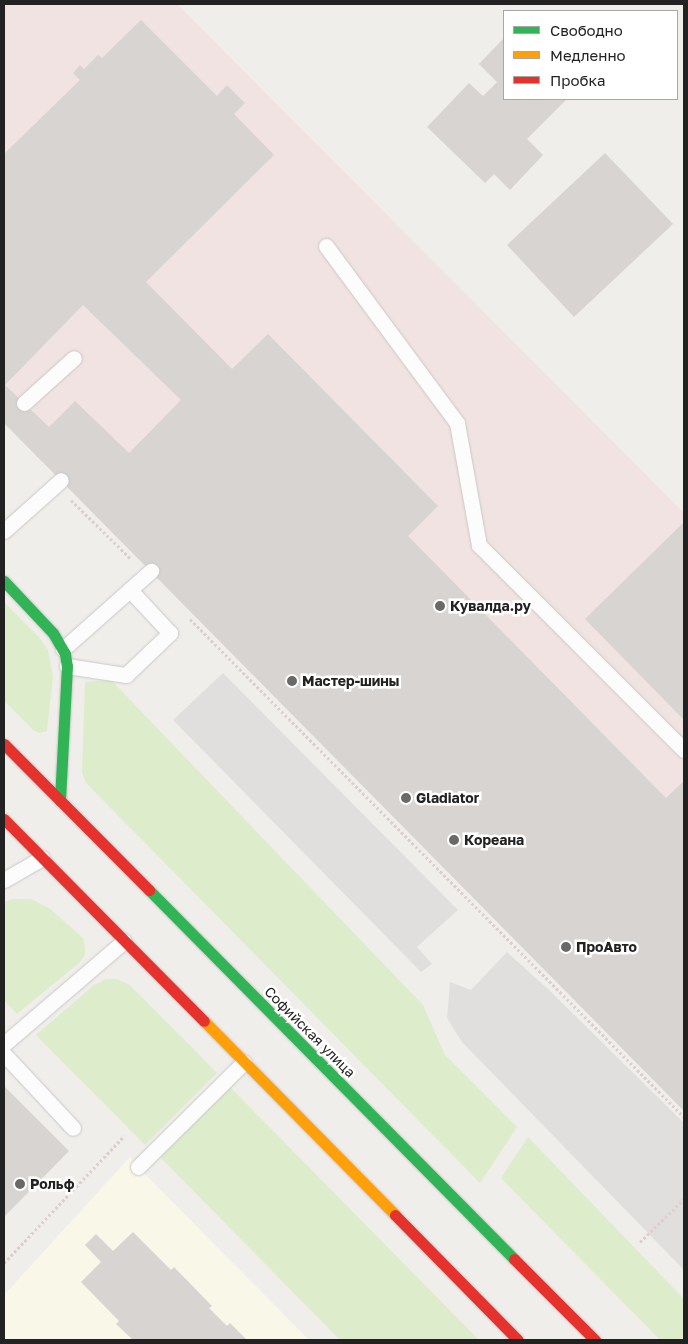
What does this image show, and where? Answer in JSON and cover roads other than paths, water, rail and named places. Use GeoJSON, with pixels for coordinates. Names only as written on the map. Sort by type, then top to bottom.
{"type":"FeatureCollection","features":[{"type":"Feature","properties":{"kind":"main road"},"geometry":{"type":"LineString","coordinates":[[4,581],[37,614],[63,649],[67,666],[60,801]]}},
{"type":"Feature","properties":{"kind":"main road","name":"Софийская улица"},"geometry":{"type":"LineString","coordinates":[[4,744],[595,1340]]}},
{"type":"Feature","properties":{"kind":"main road"},"geometry":{"type":"LineString","coordinates":[[4,819],[518,1340]]}},
{"type":"Feature","properties":{"kind":"lane"},"geometry":{"type":"LineString","coordinates":[[326,246],[457,423],[479,545],[684,750]]}},
{"type":"Feature","properties":{"kind":"lane"},"geometry":{"type":"LineString","coordinates":[[24,403],[74,358]]}},
{"type":"Feature","properties":{"kind":"lane"},"geometry":{"type":"LineString","coordinates":[[4,531],[58,482]]}},
{"type":"Feature","properties":{"kind":"lane"},"geometry":{"type":"LineString","coordinates":[[63,649],[148,573]]}},
{"type":"Feature","properties":{"kind":"lane"},"geometry":{"type":"LineString","coordinates":[[67,666],[126,675],[170,633],[130,590]]}},
{"type":"Feature","properties":{"kind":"lane"},"geometry":{"type":"LineString","coordinates":[[4,880],[42,858]]}},
{"type":"Feature","properties":{"kind":"lane"},"geometry":{"type":"LineString","coordinates":[[4,1044],[124,941]]}},
{"type":"Feature","properties":{"kind":"lane"},"geometry":{"type":"LineString","coordinates":[[4,1054],[74,1128]]}},
{"type":"Feature","properties":{"kind":"lane"},"geometry":{"type":"LineString","coordinates":[[138,1167],[244,1062]]}},
{"type":"Feature","properties":{"kind":"place","name":"Кувалда.ру"},"geometry":{"type":"Point","coordinates":[440,606]}},
{"type":"Feature","properties":{"kind":"place","name":"Мастер-шины"},"geometry":{"type":"Point","coordinates":[292,681]}},
{"type":"Feature","properties":{"kind":"place","name":"Gladiator"},"geometry":{"type":"Point","coordinates":[406,798]}},
{"type":"Feature","properties":{"kind":"place","name":"Кореана"},"geometry":{"type":"Point","coordinates":[454,840]}},
{"type":"Feature","properties":{"kind":"place","name":"ПроАвто"},"geometry":{"type":"Point","coordinates":[566,947]}},
{"type":"Feature","properties":{"kind":"place","name":"Рольф"},"geometry":{"type":"Point","coordinates":[20,1184]}}]}
